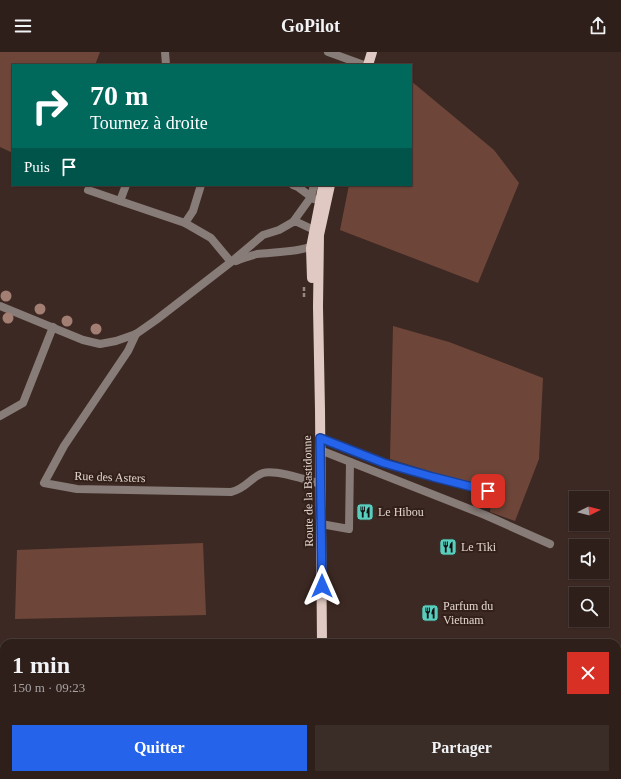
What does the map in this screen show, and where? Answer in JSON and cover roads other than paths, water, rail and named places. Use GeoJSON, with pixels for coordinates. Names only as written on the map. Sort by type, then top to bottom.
{"type":"FeatureCollection","features":[{"type":"Feature","properties":{"kind":"main road"},"geometry":{"type":"LineString","coordinates":[[368,64],[372,52]]}},
{"type":"Feature","properties":{"kind":"main road","name":"Route de la Bastidonne"},"geometry":{"type":"LineString","coordinates":[[320,410],[314,351],[315,199],[322,186]]}},
{"type":"Feature","properties":{"kind":"main road","name":"Route de la Bastidonne"},"geometry":{"type":"LineString","coordinates":[[322,639],[320,410],[315,239],[330,186]]}},
{"type":"Feature","properties":{"kind":"street"},"geometry":{"type":"LineString","coordinates":[[165,52],[166,64]]}},
{"type":"Feature","properties":{"kind":"street"},"geometry":{"type":"LineString","coordinates":[[328,52],[361,64]]}},
{"type":"Feature","properties":{"kind":"street"},"geometry":{"type":"LineString","coordinates":[[120,201],[126,186]]}},
{"type":"Feature","properties":{"kind":"street"},"geometry":{"type":"LineString","coordinates":[[185,223],[193,210],[201,186]]}},
{"type":"Feature","properties":{"kind":"street"},"geometry":{"type":"LineString","coordinates":[[296,186],[315,199]]}},
{"type":"Feature","properties":{"kind":"street"},"geometry":{"type":"LineString","coordinates":[[0,306],[83,340],[100,344],[116,341],[136,334],[231,262],[263,235],[279,230],[293,222],[315,199],[314,186]]}},
{"type":"Feature","properties":{"kind":"street"},"geometry":{"type":"LineString","coordinates":[[88,190],[185,223],[211,238],[231,262]]}},
{"type":"Feature","properties":{"kind":"street"},"geometry":{"type":"LineString","coordinates":[[231,262],[254,255],[301,250],[315,239],[297,222],[293,222]]}},
{"type":"Feature","properties":{"kind":"street"},"geometry":{"type":"LineString","coordinates":[[0,416],[23,403],[53,327]]}},
{"type":"Feature","properties":{"kind":"street","name":"Rue des Asters"},"geometry":{"type":"LineString","coordinates":[[136,334],[128,351],[64,446],[44,482],[77,489],[231,492],[239,490],[262,473],[272,471],[321,484]]}},
{"type":"Feature","properties":{"kind":"street"},"geometry":{"type":"LineString","coordinates":[[320,438],[384,463],[501,494]]}},
{"type":"Feature","properties":{"kind":"street"},"geometry":{"type":"LineString","coordinates":[[320,450],[485,515],[550,544]]}},
{"type":"Feature","properties":{"kind":"street"},"geometry":{"type":"LineString","coordinates":[[321,524],[349,529],[350,462]]}},
{"type":"Feature","properties":{"kind":"place","name":"Le Hibou"},"geometry":{"type":"Point","coordinates":[365,512]}},
{"type":"Feature","properties":{"kind":"place","name":"Le Tiki"},"geometry":{"type":"Point","coordinates":[448,547]}},
{"type":"Feature","properties":{"kind":"place","name":"Parfum du Vietnam"},"geometry":{"type":"Point","coordinates":[430,613]}}]}
